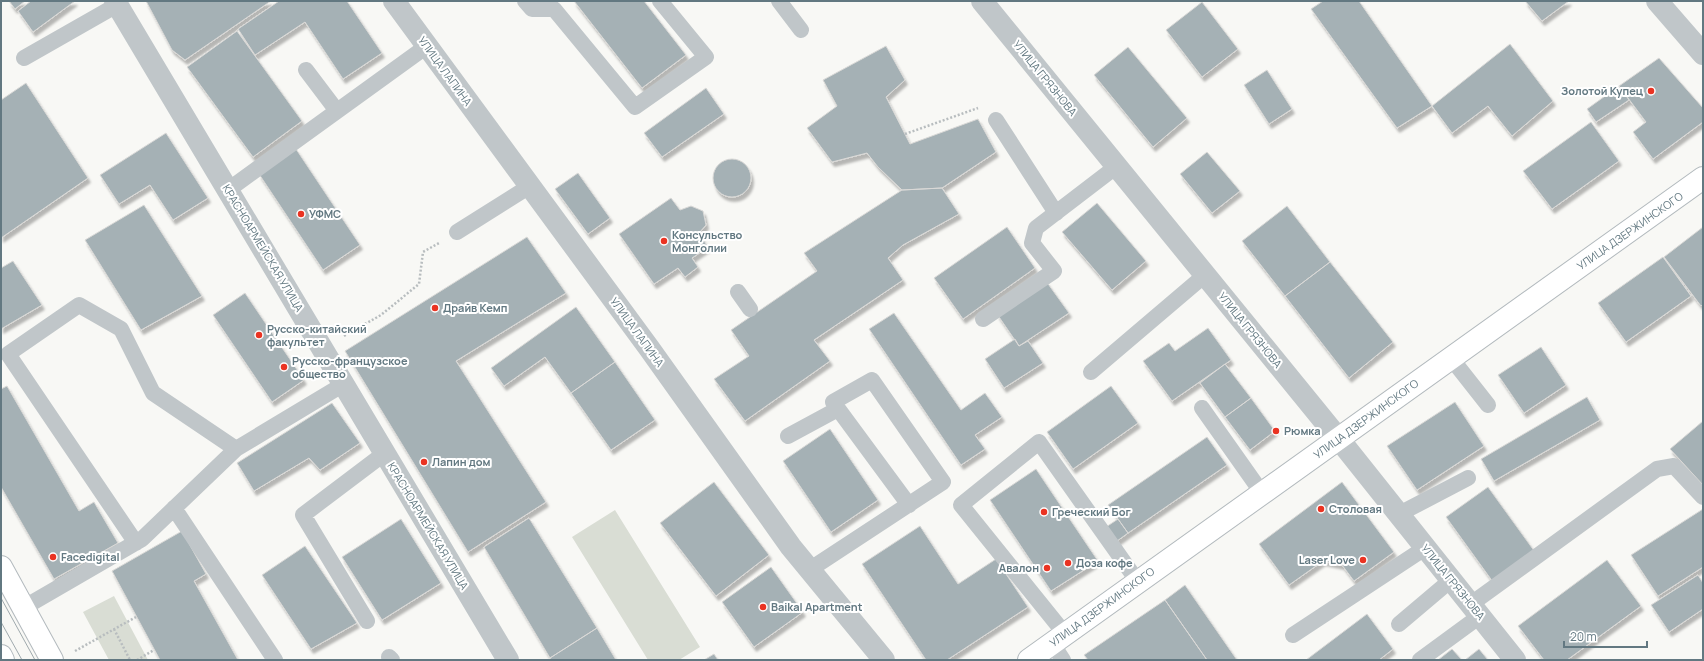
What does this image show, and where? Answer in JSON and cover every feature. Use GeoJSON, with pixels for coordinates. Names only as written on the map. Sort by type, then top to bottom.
{"type":"FeatureCollection","features":[{"type":"Feature","properties":{"kind":"main road","name":"УЛИЦА ДЗЕРЖИНСКОГО"},"geometry":{"type":"LineString","coordinates":[[1029,660],[1060,646],[1138,582],[1703,178]]}},
{"type":"Feature","properties":{"kind":"main road"},"geometry":{"type":"LineString","coordinates":[[1,567],[23,608],[60,657]]}},
{"type":"Feature","properties":{"kind":"main road"},"geometry":{"type":"LineString","coordinates":[[1,656],[3,660]]}},
{"type":"Feature","properties":{"kind":"street","name":"УЛИЦА ЛАПИНА"},"geometry":{"type":"LineString","coordinates":[[394,1],[649,348],[791,547],[884,660]]}},
{"type":"Feature","properties":{"kind":"street","name":"УЛИЦА ГРЯЗНОВА"},"geometry":{"type":"LineString","coordinates":[[982,1],[1338,438],[1515,660]]}},
{"type":"Feature","properties":{"kind":"street"},"geometry":{"type":"LineString","coordinates":[[1657,1],[1703,54]]}},
{"type":"Feature","properties":{"kind":"street","name":"КРАСНОАРМЕЙСКАЯ УЛИЦА"},"geometry":{"type":"LineString","coordinates":[[116,3],[508,660]]}},
{"type":"Feature","properties":{"kind":"lane"},"geometry":{"type":"LineString","coordinates":[[526,1],[532,9],[554,9],[635,107],[706,57],[660,1]]}},
{"type":"Feature","properties":{"kind":"lane"},"geometry":{"type":"LineString","coordinates":[[779,1],[800,30]]}},
{"type":"Feature","properties":{"kind":"lane"},"geometry":{"type":"LineString","coordinates":[[24,58],[116,3]]}},
{"type":"Feature","properties":{"kind":"lane"},"geometry":{"type":"LineString","coordinates":[[228,190],[427,46]]}},
{"type":"Feature","properties":{"kind":"lane"},"geometry":{"type":"LineString","coordinates":[[306,70],[337,111]]}},
{"type":"Feature","properties":{"kind":"lane"},"geometry":{"type":"LineString","coordinates":[[996,120],[1056,213]]}},
{"type":"Feature","properties":{"kind":"lane"},"geometry":{"type":"LineString","coordinates":[[983,319],[1054,271],[1032,243],[1036,228],[1117,166]]}},
{"type":"Feature","properties":{"kind":"lane"},"geometry":{"type":"LineString","coordinates":[[457,232],[530,186]]}},
{"type":"Feature","properties":{"kind":"lane"},"geometry":{"type":"LineString","coordinates":[[1092,372],[1205,275]]}},
{"type":"Feature","properties":{"kind":"lane"},"geometry":{"type":"LineString","coordinates":[[738,292],[750,309]]}},
{"type":"Feature","properties":{"kind":"lane"},"geometry":{"type":"LineString","coordinates":[[136,542],[8,354],[79,305],[121,329],[153,393],[236,449]]}},
{"type":"Feature","properties":{"kind":"lane"},"geometry":{"type":"LineString","coordinates":[[1451,358],[1488,405]]}},
{"type":"Feature","properties":{"kind":"lane"},"geometry":{"type":"LineString","coordinates":[[809,570],[908,505],[943,482],[872,380],[833,402],[908,505]]}},
{"type":"Feature","properties":{"kind":"lane"},"geometry":{"type":"LineString","coordinates":[[23,608],[142,539],[236,449],[344,384]]}},
{"type":"Feature","properties":{"kind":"lane"},"geometry":{"type":"LineString","coordinates":[[1202,408],[1262,493]]}},
{"type":"Feature","properties":{"kind":"lane"},"geometry":{"type":"LineString","coordinates":[[788,436],[838,409]]}},
{"type":"Feature","properties":{"kind":"lane"},"geometry":{"type":"LineString","coordinates":[[1060,646],[961,505],[1039,442],[1138,582]]}},
{"type":"Feature","properties":{"kind":"lane"},"geometry":{"type":"LineString","coordinates":[[367,621],[303,515],[385,453]]}},
{"type":"Feature","properties":{"kind":"lane"},"geometry":{"type":"LineString","coordinates":[[1420,660],[1475,610],[1657,469],[1674,466],[1703,497]]}},
{"type":"Feature","properties":{"kind":"lane"},"geometry":{"type":"LineString","coordinates":[[1399,514],[1468,478]]}},
{"type":"Feature","properties":{"kind":"lane"},"geometry":{"type":"LineString","coordinates":[[174,508],[275,660]]}},
{"type":"Feature","properties":{"kind":"lane"},"geometry":{"type":"LineString","coordinates":[[1293,635],[1425,548]]}},
{"type":"Feature","properties":{"kind":"lane"},"geometry":{"type":"LineString","coordinates":[[1399,624],[1451,580]]}},
{"type":"Feature","properties":{"kind":"path"},"geometry":{"type":"LineString","coordinates":[[905,134],[977,108],[996,120]]}},
{"type":"Feature","properties":{"kind":"path"},"geometry":{"type":"LineString","coordinates":[[322,348],[381,315],[419,284],[423,252],[457,232]]}},
{"type":"Feature","properties":{"kind":"path"},"geometry":{"type":"LineString","coordinates":[[60,657],[136,617]]}},
{"type":"Feature","properties":{"kind":"path"},"geometry":{"type":"LineString","coordinates":[[114,629],[130,660]]}},
{"type":"Feature","properties":{"kind":"path"},"geometry":{"type":"LineString","coordinates":[[137,660],[154,650]]}},
{"type":"Feature","properties":{"kind":"shaded area"},"geometry":{"type":"Polygon","coordinates":[[[615,510],[700,647],[679,660],[648,660],[572,537],[615,510]]]}},
{"type":"Feature","properties":{"kind":"shaded area"},"geometry":{"type":"Polygon","coordinates":[[[114,596],[148,660],[109,660],[83,612],[114,596]]]}},
{"type":"Feature","properties":{"kind":"building"},"geometry":{"type":"Polygon","coordinates":[[[9,1],[25,1],[15,9],[9,1]]]}},
{"type":"Feature","properties":{"kind":"building"},"geometry":{"type":"Polygon","coordinates":[[[31,1],[75,1],[33,32],[18,11],[31,1]]]}},
{"type":"Feature","properties":{"kind":"building"},"geometry":{"type":"Polygon","coordinates":[[[146,1],[271,1],[185,60],[172,50],[146,1]]]}},
{"type":"Feature","properties":{"kind":"building"},"geometry":{"type":"Polygon","coordinates":[[[279,1],[347,1],[382,53],[343,79],[305,22],[255,55],[238,29],[279,1]]]}},
{"type":"Feature","properties":{"kind":"building"},"geometry":{"type":"Polygon","coordinates":[[[574,1],[644,1],[686,55],[642,88],[574,1]]]}},
{"type":"Feature","properties":{"kind":"building"},"geometry":{"type":"Polygon","coordinates":[[[1323,1],[1359,1],[1432,106],[1397,128],[1311,9],[1323,1]]]}},
{"type":"Feature","properties":{"kind":"building"},"geometry":{"type":"Polygon","coordinates":[[[1525,1],[1569,1],[1542,21],[1525,1]]]}},
{"type":"Feature","properties":{"kind":"building"},"geometry":{"type":"Polygon","coordinates":[[[1202,2],[1238,49],[1202,77],[1166,30],[1202,2]]]}},
{"type":"Feature","properties":{"kind":"building"},"geometry":{"type":"Polygon","coordinates":[[[237,31],[302,121],[253,157],[187,67],[237,31]]]}},
{"type":"Feature","properties":{"kind":"building"},"geometry":{"type":"Polygon","coordinates":[[[1510,44],[1553,101],[1512,136],[1488,106],[1452,133],[1432,106],[1510,44]]]}},
{"type":"Feature","properties":{"kind":"building"},"geometry":{"type":"Polygon","coordinates":[[[886,46],[905,80],[886,97],[910,144],[978,119],[996,152],[942,188],[902,190],[878,167],[867,153],[832,162],[807,128],[837,106],[823,80],[886,46]]]}},
{"type":"Feature","properties":{"kind":"building"},"geometry":{"type":"Polygon","coordinates":[[[1128,47],[1187,118],[1153,147],[1094,75],[1128,47]]]}},
{"type":"Feature","properties":{"kind":"building"},"geometry":{"type":"Polygon","coordinates":[[[1659,58],[1703,108],[1703,122],[1653,159],[1633,132],[1646,122],[1619,86],[1659,58]]]}},
{"type":"Feature","properties":{"kind":"building"},"geometry":{"type":"Polygon","coordinates":[[[1267,70],[1292,109],[1269,124],[1244,85],[1267,70]]]}},
{"type":"Feature","properties":{"kind":"building"},"geometry":{"type":"Polygon","coordinates":[[[26,83],[88,178],[1,238],[1,100],[26,83]]]}},
{"type":"Feature","properties":{"kind":"building"},"geometry":{"type":"Polygon","coordinates":[[[1619,86],[1629,100],[1596,122],[1587,109],[1619,86]]]}},
{"type":"Feature","properties":{"kind":"building"},"geometry":{"type":"Polygon","coordinates":[[[706,88],[724,114],[662,157],[644,133],[706,88]]]}},
{"type":"Feature","properties":{"kind":"building"},"geometry":{"type":"Polygon","coordinates":[[[1591,122],[1619,161],[1552,209],[1523,171],[1591,122]]]}},
{"type":"Feature","properties":{"kind":"building"},"geometry":{"type":"Polygon","coordinates":[[[166,133],[208,198],[173,220],[150,185],[119,204],[100,175],[166,133]]]}},
{"type":"Feature","properties":{"kind":"building"},"geometry":{"type":"Polygon","coordinates":[[[296,149],[360,245],[323,270],[259,174],[296,149]]]}},
{"type":"Feature","properties":{"kind":"building"},"geometry":{"type":"Polygon","coordinates":[[[1207,152],[1240,191],[1212,213],[1180,174],[1207,152]]]}},
{"type":"Feature","properties":{"kind":"building"},"geometry":{"type":"Polygon","coordinates":[[[728,159],[736,159],[743,162],[748,167],[751,178],[748,189],[743,194],[736,197],[728,197],[721,194],[716,189],[713,182],[713,174],[716,167],[721,162],[728,159]]]}},
{"type":"Feature","properties":{"kind":"building"},"geometry":{"type":"Polygon","coordinates":[[[578,173],[610,218],[588,234],[555,189],[578,173]]]}},
{"type":"Feature","properties":{"kind":"building"},"geometry":{"type":"Polygon","coordinates":[[[942,188],[959,214],[903,245],[888,258],[903,280],[814,340],[830,361],[745,421],[714,379],[749,356],[731,330],[817,271],[804,253],[902,190],[942,188]]]}},
{"type":"Feature","properties":{"kind":"building","name":"Консульство Монголии"},"geometry":{"type":"Polygon","coordinates":[[[671,198],[680,210],[691,206],[703,211],[706,225],[699,233],[708,247],[692,258],[698,267],[685,277],[678,268],[654,284],[619,234],[671,198]]]}},
{"type":"Feature","properties":{"kind":"building"},"geometry":{"type":"Polygon","coordinates":[[[1097,203],[1146,261],[1112,290],[1062,232],[1097,203]]]}},
{"type":"Feature","properties":{"kind":"building"},"geometry":{"type":"Polygon","coordinates":[[[144,205],[202,296],[141,330],[85,240],[144,205]]]}},
{"type":"Feature","properties":{"kind":"building"},"geometry":{"type":"Polygon","coordinates":[[[1287,206],[1330,262],[1285,296],[1242,241],[1287,206]]]}},
{"type":"Feature","properties":{"kind":"building"},"geometry":{"type":"Polygon","coordinates":[[[1007,227],[1035,268],[963,319],[934,278],[1007,227]]]}},
{"type":"Feature","properties":{"kind":"building"},"geometry":{"type":"Polygon","coordinates":[[[1703,227],[1703,304],[1701,306],[1664,257],[1703,227]]]}},
{"type":"Feature","properties":{"kind":"building"},"geometry":{"type":"Polygon","coordinates":[[[527,237],[566,293],[456,361],[546,502],[468,552],[345,351],[527,237]]]}},
{"type":"Feature","properties":{"kind":"building"},"geometry":{"type":"Polygon","coordinates":[[[1663,257],[1691,296],[1626,342],[1598,303],[1663,257]]]}},
{"type":"Feature","properties":{"kind":"building"},"geometry":{"type":"Polygon","coordinates":[[[13,261],[42,305],[1,329],[1,268],[13,261]]]}},
{"type":"Feature","properties":{"kind":"building"},"geometry":{"type":"Polygon","coordinates":[[[1330,262],[1393,342],[1349,378],[1285,296],[1330,262]]]}},
{"type":"Feature","properties":{"kind":"building"},"geometry":{"type":"Polygon","coordinates":[[[1046,281],[1069,313],[1019,346],[997,314],[1046,281]]]}},
{"type":"Feature","properties":{"kind":"building"},"geometry":{"type":"Polygon","coordinates":[[[245,293],[304,380],[272,402],[213,315],[245,293]]]}},
{"type":"Feature","properties":{"kind":"building"},"geometry":{"type":"Polygon","coordinates":[[[576,307],[615,362],[571,393],[545,357],[504,386],[491,368],[576,307]]]}},
{"type":"Feature","properties":{"kind":"building"},"geometry":{"type":"Polygon","coordinates":[[[894,313],[961,410],[985,393],[1002,417],[975,435],[985,449],[961,465],[869,329],[894,313]]]}},
{"type":"Feature","properties":{"kind":"building"},"geometry":{"type":"Polygon","coordinates":[[[1208,328],[1231,360],[1172,401],[1143,361],[1169,343],[1175,351],[1208,328]]]}},
{"type":"Feature","properties":{"kind":"building"},"geometry":{"type":"Polygon","coordinates":[[[1015,339],[1019,346],[1028,341],[1043,363],[1004,388],[985,359],[1015,339]]]}},
{"type":"Feature","properties":{"kind":"building"},"geometry":{"type":"Polygon","coordinates":[[[1541,347],[1566,385],[1524,413],[1498,375],[1541,347]]]}},
{"type":"Feature","properties":{"kind":"building"},"geometry":{"type":"Polygon","coordinates":[[[615,362],[655,420],[611,450],[571,393],[615,362]]]}},
{"type":"Feature","properties":{"kind":"building"},"geometry":{"type":"Polygon","coordinates":[[[1225,364],[1251,398],[1225,417],[1200,383],[1225,364]]]}},
{"type":"Feature","properties":{"kind":"building"},"geometry":{"type":"Polygon","coordinates":[[[7,386],[79,511],[94,502],[118,543],[54,579],[1,487],[1,389],[7,386]]]}},
{"type":"Feature","properties":{"kind":"building"},"geometry":{"type":"Polygon","coordinates":[[[1111,386],[1138,423],[1073,469],[1047,432],[1111,386]]]}},
{"type":"Feature","properties":{"kind":"building"},"geometry":{"type":"Polygon","coordinates":[[[1587,397],[1600,420],[1494,481],[1481,459],[1587,397]]]}},
{"type":"Feature","properties":{"kind":"building"},"geometry":{"type":"Polygon","coordinates":[[[1251,398],[1275,431],[1250,450],[1225,417],[1251,398]]]}},
{"type":"Feature","properties":{"kind":"building"},"geometry":{"type":"Polygon","coordinates":[[[1455,402],[1484,446],[1417,490],[1387,446],[1455,402]]]}},
{"type":"Feature","properties":{"kind":"building"},"geometry":{"type":"Polygon","coordinates":[[[332,403],[360,443],[320,470],[309,458],[254,491],[237,463],[332,403]]]}},
{"type":"Feature","properties":{"kind":"building"},"geometry":{"type":"Polygon","coordinates":[[[1703,421],[1703,485],[1670,449],[1703,421]]]}},
{"type":"Feature","properties":{"kind":"building"},"geometry":{"type":"Polygon","coordinates":[[[830,429],[878,500],[831,532],[783,461],[830,429]]]}},
{"type":"Feature","properties":{"kind":"building"},"geometry":{"type":"Polygon","coordinates":[[[1207,437],[1227,465],[1128,533],[1108,505],[1207,437]]]}},
{"type":"Feature","properties":{"kind":"building"},"geometry":{"type":"Polygon","coordinates":[[[1036,469],[1098,561],[1051,591],[990,500],[1036,469]]]}},
{"type":"Feature","properties":{"kind":"building"},"geometry":{"type":"Polygon","coordinates":[[[714,482],[769,555],[716,596],[660,523],[714,482]]]}},
{"type":"Feature","properties":{"kind":"building"},"geometry":{"type":"Polygon","coordinates":[[[1342,482],[1394,552],[1354,581],[1342,565],[1323,561],[1289,585],[1259,544],[1342,482]]]}},
{"type":"Feature","properties":{"kind":"building"},"geometry":{"type":"Polygon","coordinates":[[[1488,487],[1535,552],[1493,582],[1446,517],[1488,487]]]}},
{"type":"Feature","properties":{"kind":"building"},"geometry":{"type":"Polygon","coordinates":[[[1703,509],[1703,567],[1658,596],[1631,555],[1703,509]]]}},
{"type":"Feature","properties":{"kind":"building"},"geometry":{"type":"Polygon","coordinates":[[[529,518],[597,628],[550,658],[484,547],[529,518]]]}},
{"type":"Feature","properties":{"kind":"building"},"geometry":{"type":"Polygon","coordinates":[[[401,519],[441,583],[382,620],[342,557],[401,519]]]}},
{"type":"Feature","properties":{"kind":"building"},"geometry":{"type":"Polygon","coordinates":[[[1118,519],[1128,533],[1113,544],[1103,529],[1118,519]]]}},
{"type":"Feature","properties":{"kind":"building"},"geometry":{"type":"Polygon","coordinates":[[[920,526],[958,584],[996,559],[1028,607],[947,660],[926,660],[862,564],[920,526]]]}},
{"type":"Feature","properties":{"kind":"building"},"geometry":{"type":"Polygon","coordinates":[[[182,531],[206,574],[194,581],[238,660],[160,660],[112,571],[182,531]]]}},
{"type":"Feature","properties":{"kind":"building"},"geometry":{"type":"Polygon","coordinates":[[[305,546],[357,623],[311,649],[262,575],[305,546]]]}},
{"type":"Feature","properties":{"kind":"building"},"geometry":{"type":"Polygon","coordinates":[[[1607,560],[1641,606],[1567,660],[1544,660],[1518,626],[1607,560]]]}},
{"type":"Feature","properties":{"kind":"building","name":"Baikal Apartment"},"geometry":{"type":"Polygon","coordinates":[[[771,567],[803,612],[754,647],[722,602],[771,567]]]}},
{"type":"Feature","properties":{"kind":"building"},"geometry":{"type":"Polygon","coordinates":[[[1698,575],[1703,583],[1703,609],[1669,632],[1651,605],[1698,575]]]}},
{"type":"Feature","properties":{"kind":"building"},"geometry":{"type":"Polygon","coordinates":[[[1185,585],[1237,660],[1207,660],[1165,600],[1185,585]]]}},
{"type":"Feature","properties":{"kind":"building"},"geometry":{"type":"Polygon","coordinates":[[[1165,600],[1207,660],[1088,660],[1084,655],[1165,600]]]}},
{"type":"Feature","properties":{"kind":"building"},"geometry":{"type":"Polygon","coordinates":[[[1367,614],[1393,649],[1379,660],[1306,660],[1367,614]]]}},
{"type":"Feature","properties":{"kind":"building"},"geometry":{"type":"Polygon","coordinates":[[[597,628],[616,660],[551,660],[550,658],[597,628]]]}},
{"type":"Feature","properties":{"kind":"building"},"geometry":{"type":"Polygon","coordinates":[[[1452,649],[1462,660],[1438,660],[1452,649]]]}},
{"type":"Feature","properties":{"kind":"building"},"geometry":{"type":"Polygon","coordinates":[[[1479,649],[1488,660],[1465,660],[1479,649]]]}},
{"type":"Feature","properties":{"kind":"building"},"geometry":{"type":"Polygon","coordinates":[[[714,654],[718,660],[704,660],[714,654]]]}},
{"type":"Feature","properties":{"kind":"tram line"},"geometry":{"type":"LineString","coordinates":[[1,598],[35,660]]}},
{"type":"Feature","properties":{"kind":"tram line"},"geometry":{"type":"LineString","coordinates":[[1,622],[22,660]]}},
{"type":"Feature","properties":{"kind":"place","name":"Золотой Купец"},"geometry":{"type":"Point","coordinates":[1651,91]}},
{"type":"Feature","properties":{"kind":"place","name":"УФМС"},"geometry":{"type":"Point","coordinates":[301,214]}},
{"type":"Feature","properties":{"kind":"place","name":"Консульство Монголии"},"geometry":{"type":"Point","coordinates":[664,241]}},
{"type":"Feature","properties":{"kind":"place","name":"Драйв Кемп"},"geometry":{"type":"Point","coordinates":[435,308]}},
{"type":"Feature","properties":{"kind":"place","name":"Русско-китайский факультет"},"geometry":{"type":"Point","coordinates":[259,335]}},
{"type":"Feature","properties":{"kind":"place","name":"Русско-французское общество"},"geometry":{"type":"Point","coordinates":[284,367]}},
{"type":"Feature","properties":{"kind":"place","name":"Рюмка"},"geometry":{"type":"Point","coordinates":[1276,431]}},
{"type":"Feature","properties":{"kind":"place","name":"Лапин дом"},"geometry":{"type":"Point","coordinates":[424,462]}},
{"type":"Feature","properties":{"kind":"place","name":"Столовая"},"geometry":{"type":"Point","coordinates":[1321,509]}},
{"type":"Feature","properties":{"kind":"place","name":"Греческий Бог"},"geometry":{"type":"Point","coordinates":[1044,512]}},
{"type":"Feature","properties":{"kind":"place","name":"Facedigital"},"geometry":{"type":"Point","coordinates":[53,557]}},
{"type":"Feature","properties":{"kind":"place","name":"Laser Love"},"geometry":{"type":"Point","coordinates":[1363,560]}},
{"type":"Feature","properties":{"kind":"place","name":"Доза кофе"},"geometry":{"type":"Point","coordinates":[1068,563]}},
{"type":"Feature","properties":{"kind":"place","name":"Авалон"},"geometry":{"type":"Point","coordinates":[1047,568]}},
{"type":"Feature","properties":{"kind":"place","name":"Baikal Apartment"},"geometry":{"type":"Point","coordinates":[763,607]}}]}
